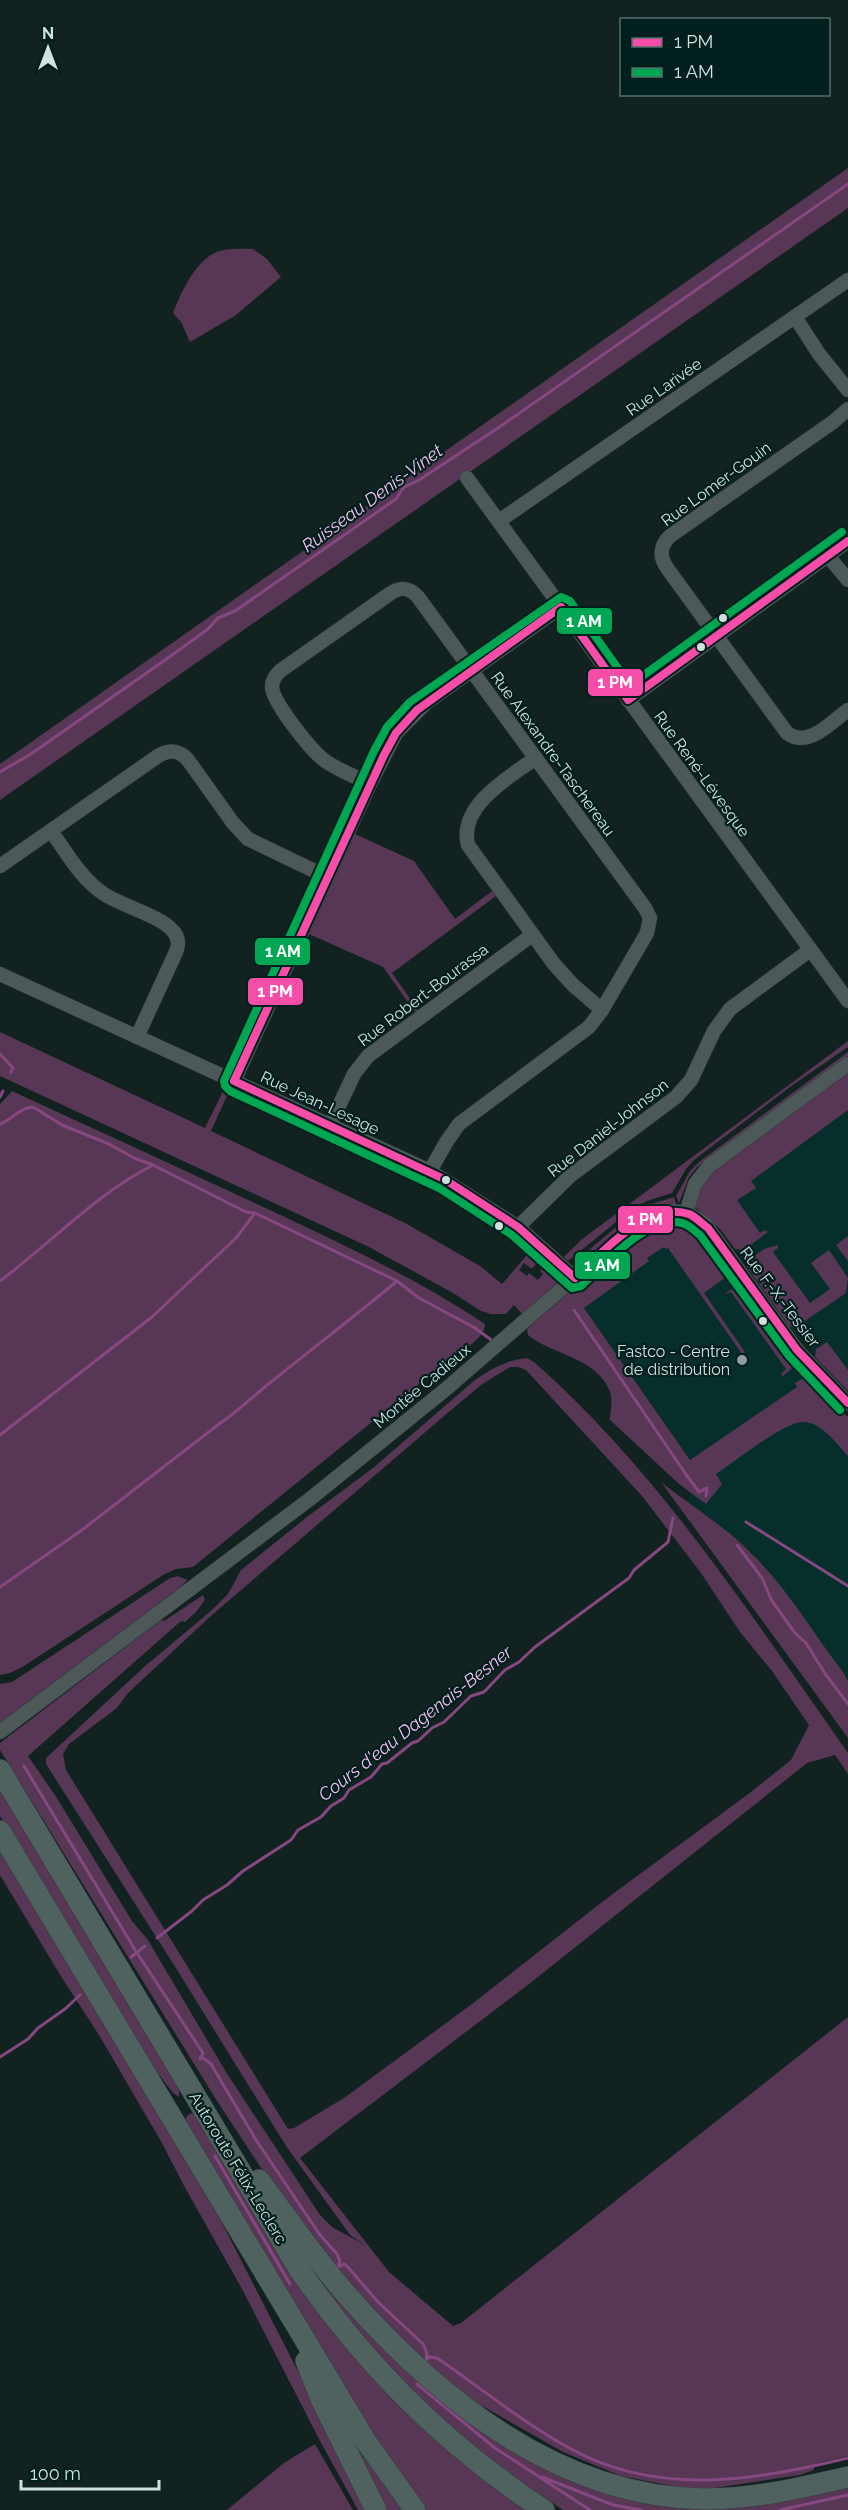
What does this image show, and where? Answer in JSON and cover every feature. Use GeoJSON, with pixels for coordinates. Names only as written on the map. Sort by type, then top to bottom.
{"type":"FeatureCollection","features":[{"type":"Feature","properties":{"kind":"highway","name":"Autoroute Félix-Leclerc"},"geometry":{"type":"LineString","coordinates":[[0,1770],[299,2269],[350,2338],[394,2387],[447,2438],[496,2477],[544,2510]]}},
{"type":"Feature","properties":{"kind":"highway","name":"Autoroute Félix-Leclerc"},"geometry":{"type":"LineString","coordinates":[[0,1831],[365,2440],[416,2510]]}},
{"type":"Feature","properties":{"kind":"highway"},"geometry":{"type":"LineString","coordinates":[[196,2098],[326,2270],[367,2317],[412,2362],[465,2405],[533,2451],[565,2468],[600,2481],[638,2492],[682,2498],[721,2499],[756,2496],[848,2477]]}},
{"type":"Feature","properties":{"kind":"highway"},"geometry":{"type":"LineString","coordinates":[[289,2312],[321,2399],[376,2510]]}},
{"type":"Feature","properties":{"kind":"street","name":"Rue Larivée"},"geometry":{"type":"LineString","coordinates":[[499,521],[848,280]]}},
{"type":"Feature","properties":{"kind":"street"},"geometry":{"type":"LineString","coordinates":[[795,316],[819,354],[848,390]]}},
{"type":"Feature","properties":{"kind":"street","name":"Rue Lomer-Gouin"},"geometry":{"type":"LineString","coordinates":[[716,636],[664,565],[661,553],[664,543],[670,536],[848,409]]}},
{"type":"Feature","properties":{"kind":"street","name":"Rue René-Lévesque"},"geometry":{"type":"LineString","coordinates":[[467,478],[848,1001]]}},
{"type":"Feature","properties":{"kind":"street"},"geometry":{"type":"LineString","coordinates":[[628,700],[848,541]]}},
{"type":"Feature","properties":{"kind":"street"},"geometry":{"type":"LineString","coordinates":[[828,556],[848,580]]}},
{"type":"Feature","properties":{"kind":"street","name":"Rue Alexandre-Taschereau"},"geometry":{"type":"LineString","coordinates":[[370,784],[331,764],[311,749],[274,695],[272,684],[277,673],[401,588],[411,590],[416,594],[645,908],[650,918],[647,933],[602,1010],[585,1030],[459,1124],[430,1171]]}},
{"type":"Feature","properties":{"kind":"street"},"geometry":{"type":"LineString","coordinates":[[234,1081],[390,743],[410,717],[561,607]]}},
{"type":"Feature","properties":{"kind":"street"},"geometry":{"type":"LineString","coordinates":[[716,636],[790,735],[801,739],[811,736],[848,710]]}},
{"type":"Feature","properties":{"kind":"street"},"geometry":{"type":"LineString","coordinates":[[0,866],[158,756],[174,751],[188,760],[233,823],[248,839],[327,877]]}},
{"type":"Feature","properties":{"kind":"street"},"geometry":{"type":"LineString","coordinates":[[536,758],[484,796],[466,835],[470,849],[562,974],[588,1000],[602,1010]]}},
{"type":"Feature","properties":{"kind":"street"},"geometry":{"type":"LineString","coordinates":[[51,831],[77,869],[98,890],[165,924],[176,934],[178,944],[176,952],[137,1037]]}},
{"type":"Feature","properties":{"kind":"street","name":"Rue Robert-Bourassa"},"geometry":{"type":"LineString","coordinates":[[330,1125],[354,1074],[368,1056],[532,935]]}},
{"type":"Feature","properties":{"kind":"street","name":"Rue Daniel-Johnson"},"geometry":{"type":"LineString","coordinates":[[518,1227],[570,1176],[676,1097],[691,1080],[714,1031],[730,1009],[810,950]]}},
{"type":"Feature","properties":{"kind":"street","name":"Rue Jean-Lesage"},"geometry":{"type":"LineString","coordinates":[[0,974],[430,1171],[518,1227],[575,1278]]}},
{"type":"Feature","properties":{"kind":"street"},"geometry":{"type":"LineString","coordinates":[[686,1213],[695,1184],[709,1166],[848,1064]]}},
{"type":"Feature","properties":{"kind":"street","name":"Montée Cadieux"},"geometry":{"type":"LineString","coordinates":[[4,1730],[310,1499],[446,1389],[646,1218],[665,1211],[686,1213]]}},
{"type":"Feature","properties":{"kind":"street","name":"Rue F.-X.-Tessier"},"geometry":{"type":"LineString","coordinates":[[686,1213],[708,1228],[797,1350],[848,1403]]}},
{"type":"Feature","properties":{"kind":"shaded area"},"geometry":{"type":"Polygon","coordinates":[[[848,168],[848,208],[0,800],[0,764],[848,168]]]}},
{"type":"Feature","properties":{"kind":"shaded area"},"geometry":{"type":"Polygon","coordinates":[[[253,249],[267,259],[281,277],[236,315],[190,342],[181,322],[173,313],[191,276],[204,260],[220,251],[253,249]]]}},
{"type":"Feature","properties":{"kind":"shaded area"},"geometry":{"type":"Polygon","coordinates":[[[355,834],[414,861],[455,919],[492,891],[496,896],[392,973],[418,1010],[415,1012],[383,967],[309,934],[355,834]]]}},
{"type":"Feature","properties":{"kind":"shaded area"},"geometry":{"type":"Polygon","coordinates":[[[0,1032],[205,1128],[226,1085],[231,1087],[211,1131],[405,1223],[480,1266],[502,1284],[533,1248],[536,1254],[538,1252],[542,1256],[532,1269],[524,1263],[519,1270],[527,1276],[529,1273],[538,1280],[543,1274],[540,1271],[548,1261],[557,1271],[559,1281],[522,1314],[514,1305],[506,1314],[481,1311],[369,1247],[0,1076],[0,1032]]]}},
{"type":"Feature","properties":{"kind":"shaded area"},"geometry":{"type":"Polygon","coordinates":[[[848,1041],[848,1047],[790,1087],[694,1160],[672,1193],[647,1201],[632,1209],[568,1261],[564,1257],[581,1240],[848,1041]]]}},
{"type":"Feature","properties":{"kind":"shaded area"},"geometry":{"type":"Polygon","coordinates":[[[848,1052],[848,1056],[697,1167],[689,1177],[679,1203],[676,1196],[690,1171],[699,1162],[848,1052]]]}},
{"type":"Feature","properties":{"kind":"shaded area"},"geometry":{"type":"Polygon","coordinates":[[[848,1072],[848,1110],[751,1181],[756,1188],[737,1200],[760,1233],[765,1230],[768,1232],[744,1250],[735,1249],[720,1229],[696,1208],[696,1197],[707,1177],[848,1072]]]}},
{"type":"Feature","properties":{"kind":"shaded area"},"geometry":{"type":"Polygon","coordinates":[[[12,1091],[354,1250],[434,1292],[485,1324],[481,1335],[472,1344],[451,1358],[193,1567],[176,1569],[163,1575],[24,1666],[0,1675],[0,1104],[12,1091]]]}},
{"type":"Feature","properties":{"kind":"shaded area"},"geometry":{"type":"Polygon","coordinates":[[[848,1110],[848,1391],[793,1331],[721,1229],[713,1222],[728,1198],[848,1110]]]}},
{"type":"Feature","properties":{"kind":"shaded area"},"geometry":{"type":"Polygon","coordinates":[[[674,1197],[676,1204],[649,1210],[625,1224],[583,1261],[572,1264],[632,1214],[648,1205],[674,1197]]]}},
{"type":"Feature","properties":{"kind":"shaded area"},"geometry":{"type":"Polygon","coordinates":[[[664,1220],[687,1224],[692,1227],[694,1233],[701,1235],[788,1355],[817,1385],[848,1435],[848,1679],[754,1555],[711,1518],[687,1504],[698,1471],[571,1289],[641,1229],[644,1230],[664,1220]]]}},
{"type":"Feature","properties":{"kind":"shaded area"},"geometry":{"type":"Polygon","coordinates":[[[664,1220],[675,1220],[694,1229],[729,1273],[704,1293],[745,1352],[742,1354],[668,1248],[664,1247],[647,1258],[649,1261],[584,1308],[690,1460],[797,1387],[795,1383],[808,1376],[848,1417],[848,1456],[829,1435],[817,1426],[804,1422],[796,1423],[760,1443],[716,1474],[722,1484],[706,1504],[679,1484],[610,1420],[611,1395],[604,1380],[595,1371],[528,1335],[527,1329],[641,1229],[644,1230],[664,1220]]]}},
{"type":"Feature","properties":{"kind":"shaded area"},"geometry":{"type":"Polygon","coordinates":[[[848,1236],[848,1261],[836,1245],[848,1236]]]}},
{"type":"Feature","properties":{"kind":"shaded area"},"geometry":{"type":"Polygon","coordinates":[[[778,1245],[773,1252],[810,1303],[830,1289],[811,1263],[829,1250],[848,1278],[846,1293],[796,1327],[790,1327],[747,1267],[748,1261],[764,1249],[778,1245]]]}},
{"type":"Feature","properties":{"kind":"shaded area"},"geometry":{"type":"Polygon","coordinates":[[[738,1285],[797,1364],[783,1376],[781,1374],[786,1369],[731,1292],[724,1294],[738,1285]]]}},
{"type":"Feature","properties":{"kind":"shaded area"},"geometry":{"type":"Polygon","coordinates":[[[827,1342],[848,1370],[848,1391],[815,1357],[816,1349],[827,1342]]]}},
{"type":"Feature","properties":{"kind":"shaded area"},"geometry":{"type":"Polygon","coordinates":[[[527,1358],[580,1405],[623,1451],[702,1548],[848,1753],[848,1774],[835,1755],[807,1763],[529,1984],[300,2158],[389,2272],[453,2326],[461,2323],[848,2017],[848,2456],[814,2464],[814,2470],[800,2475],[715,2488],[683,2488],[621,2476],[563,2452],[470,2399],[431,2369],[335,2272],[269,2180],[217,2101],[0,1750],[0,1743],[161,1620],[164,1621],[203,1595],[205,1600],[196,1612],[185,1622],[181,1621],[28,1756],[55,1795],[132,1921],[148,1940],[226,2072],[320,2215],[332,2227],[365,2245],[350,2235],[286,2146],[46,1764],[46,1758],[144,1667],[212,1610],[228,1594],[241,1570],[373,1468],[475,1380],[499,1366],[527,1358]],[[510,1367],[481,1385],[450,1411],[212,1615],[127,1694],[117,1708],[69,1744],[63,1754],[66,1770],[288,2129],[294,2128],[344,2098],[751,1792],[791,1760],[809,1725],[772,1671],[740,1632],[701,1573],[642,1496],[526,1370],[510,1367]]]}},
{"type":"Feature","properties":{"kind":"shaded area"},"geometry":{"type":"Polygon","coordinates":[[[661,1482],[742,1544],[777,1581],[799,1611],[848,1681],[848,1738],[661,1482]]]}},
{"type":"Feature","properties":{"kind":"shaded area"},"geometry":{"type":"Polygon","coordinates":[[[178,1576],[187,1580],[184,1584],[0,1726],[0,1684],[12,1682],[170,1578],[178,1576]]]}},
{"type":"Feature","properties":{"kind":"shaded area"},"geometry":{"type":"Polygon","coordinates":[[[0,1783],[179,2085],[179,2097],[173,2093],[138,2047],[0,1816],[0,1783]]]}},
{"type":"Feature","properties":{"kind":"shaded area"},"geometry":{"type":"Polygon","coordinates":[[[0,1848],[220,2219],[369,2510],[358,2510],[162,2143],[99,2035],[0,1875],[0,1848]]]}},
{"type":"Feature","properties":{"kind":"shaded area"},"geometry":{"type":"Polygon","coordinates":[[[195,2113],[297,2277],[531,2510],[425,2510],[389,2463],[185,2119],[189,2114],[195,2113]]]}},
{"type":"Feature","properties":{"kind":"shaded area"},"geometry":{"type":"Polygon","coordinates":[[[300,2249],[396,2356],[621,2495],[848,2484],[848,2510],[563,2510],[500,2467],[440,2418],[356,2331],[313,2273],[300,2249]]]}},
{"type":"Feature","properties":{"kind":"shaded area"},"geometry":{"type":"Polygon","coordinates":[[[338,2414],[404,2510],[382,2510],[338,2414]]]}},
{"type":"Feature","properties":{"kind":"shaded area"},"geometry":{"type":"Polygon","coordinates":[[[315,2444],[353,2510],[227,2510],[284,2463],[315,2444]]]}},
{"type":"Feature","properties":{"kind":"waterway","name":"Ruisseau Denis-Vinet"},"geometry":{"type":"LineString","coordinates":[[0,772],[31,754],[175,653],[208,629],[218,618],[235,611],[396,499],[404,487],[419,480],[498,428],[848,184]]}},
{"type":"Feature","properties":{"kind":"waterway","name":"Ruisseau Denis-Vinet"},"geometry":{"type":"LineString","coordinates":[[0,1054],[13,1068],[11,1072]]}},
{"type":"Feature","properties":{"kind":"waterway","name":"Ruisseau Denis-Vinet"},"geometry":{"type":"LineString","coordinates":[[0,1097],[3,1091]]}},
{"type":"Feature","properties":{"kind":"waterway"},"geometry":{"type":"LineString","coordinates":[[0,1124],[24,1109],[33,1107],[62,1125],[109,1144],[246,1212],[255,1213]]}},
{"type":"Feature","properties":{"kind":"waterway"},"geometry":{"type":"LineString","coordinates":[[0,1281],[93,1204],[153,1165]]}},
{"type":"Feature","properties":{"kind":"waterway"},"geometry":{"type":"LineString","coordinates":[[0,1435],[152,1317],[236,1238],[255,1213],[397,1281],[231,1415],[82,1530],[0,1587]]}},
{"type":"Feature","properties":{"kind":"waterway"},"geometry":{"type":"LineString","coordinates":[[397,1281],[419,1298],[475,1328],[494,1342]]}},
{"type":"Feature","properties":{"kind":"waterway"},"geometry":{"type":"LineString","coordinates":[[574,1310],[699,1492],[707,1488],[706,1496]]}},
{"type":"Feature","properties":{"kind":"waterway","name":"Cours d'eau Dagenais-Besner"},"geometry":{"type":"LineString","coordinates":[[157,1938],[203,1900],[291,1840],[298,1830],[321,1817],[331,1806],[344,1798],[349,1790],[371,1777],[382,1764],[387,1763],[432,1728],[444,1722],[471,1696],[484,1692],[505,1670],[519,1662],[535,1647],[629,1578],[634,1570],[668,1542],[673,1518]]}},
{"type":"Feature","properties":{"kind":"waterway"},"geometry":{"type":"LineString","coordinates":[[746,1522],[848,1586]]}},
{"type":"Feature","properties":{"kind":"waterway"},"geometry":{"type":"LineString","coordinates":[[737,1545],[762,1578],[772,1601],[795,1633],[806,1643],[848,1704]]}},
{"type":"Feature","properties":{"kind":"waterway"},"geometry":{"type":"LineString","coordinates":[[24,1766],[137,1953],[203,2053],[200,2059],[203,2058],[211,2064],[256,2140],[320,2235],[337,2254],[340,2261],[338,2267],[344,2264],[347,2266],[378,2302],[423,2344],[427,2353],[426,2360],[429,2357],[437,2358],[518,2416],[569,2448],[602,2463],[637,2473],[671,2479],[742,2478],[848,2458]]}},
{"type":"Feature","properties":{"kind":"waterway"},"geometry":{"type":"LineString","coordinates":[[131,1957],[145,1946]]}},
{"type":"Feature","properties":{"kind":"waterway"},"geometry":{"type":"LineString","coordinates":[[0,2057],[28,2039],[38,2028],[80,1995]]}},
{"type":"Feature","properties":{"kind":"waterway"},"geometry":{"type":"LineString","coordinates":[[215,2156],[290,2284]]}},
{"type":"Feature","properties":{"kind":"waterway"},"geometry":{"type":"LineString","coordinates":[[417,2384],[495,2448],[590,2510]]}},
{"type":"Feature","properties":{"kind":"waterway"},"geometry":{"type":"LineString","coordinates":[[542,2477],[613,2505],[641,2510]]}},
{"type":"Feature","properties":{"kind":"waterway"},"geometry":{"type":"LineString","coordinates":[[780,2510],[848,2495]]}},
{"type":"Feature","properties":{"kind":"transit line"},"geometry":{"type":"LineString","coordinates":[[840,1410],[789,1356],[700,1235],[685,1224],[672,1222],[643,1232],[615,1254],[581,1286],[572,1288],[512,1235],[439,1188],[230,1091],[224,1081],[374,751],[387,727],[410,702],[561,597],[570,601],[630,685],[842,532]]}},
{"type":"Feature","properties":{"kind":"transit line"},"geometry":{"type":"LineString","coordinates":[[848,541],[628,700],[561,607],[417,710],[396,733],[384,755],[234,1081],[444,1179],[518,1227],[575,1278],[612,1243],[642,1221],[657,1214],[673,1212],[692,1215],[708,1228],[797,1350],[848,1403]]}},
{"type":"Feature","properties":{"kind":"place","name":"Fastco - Centre de distribution"},"geometry":{"type":"Point","coordinates":[742,1360]}}]}
